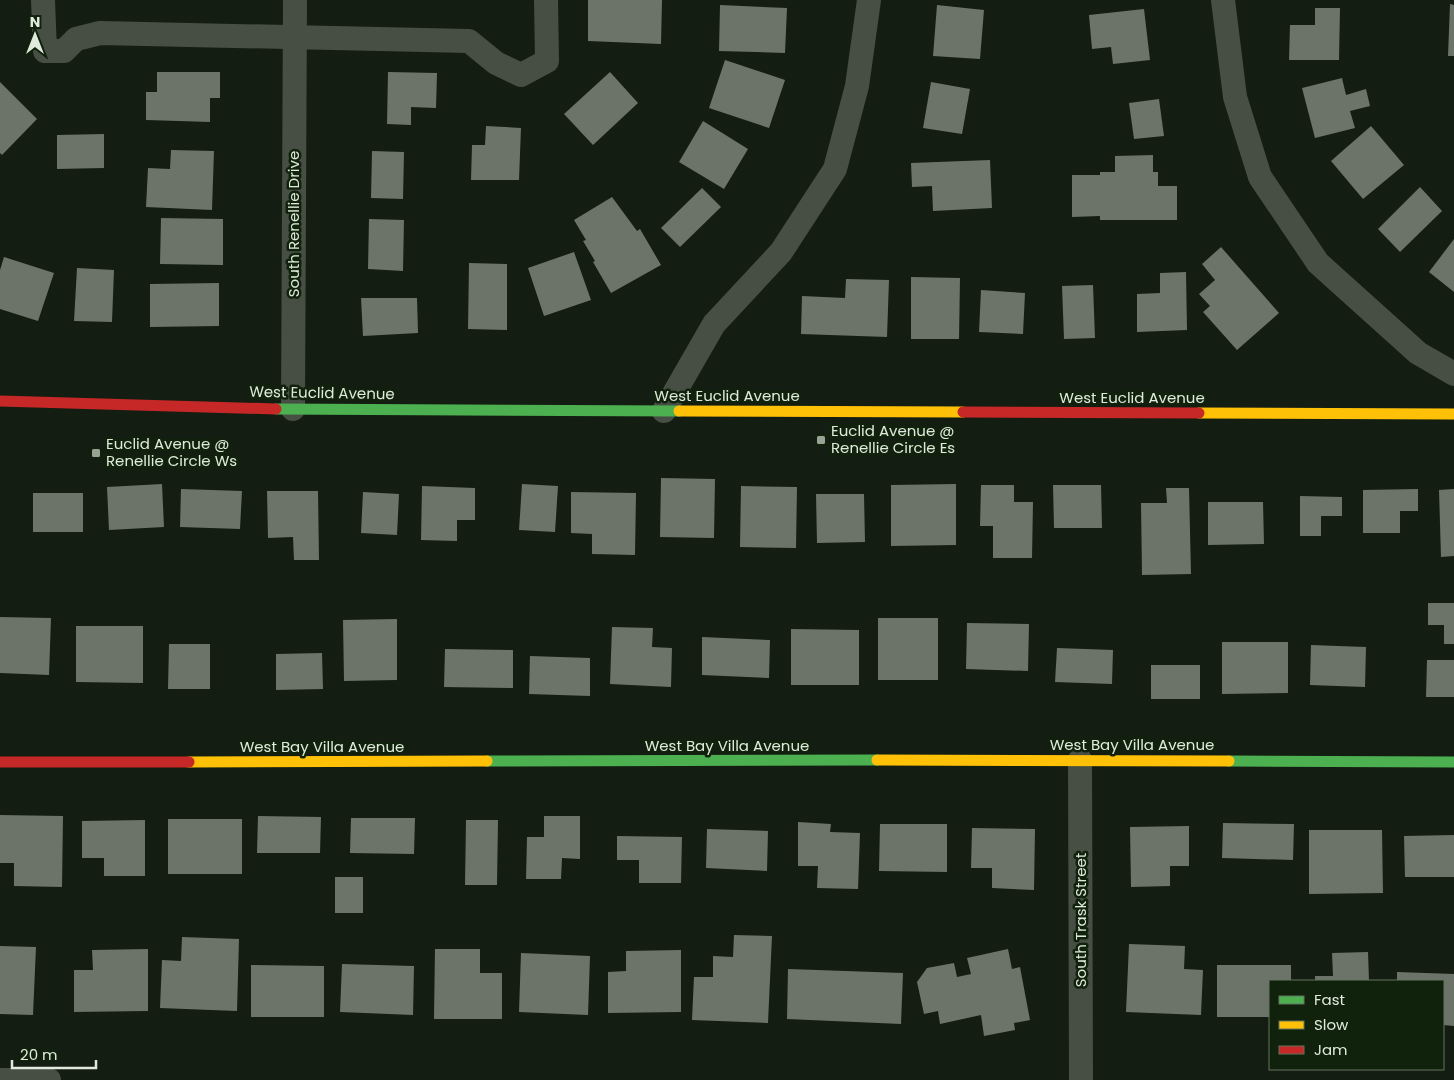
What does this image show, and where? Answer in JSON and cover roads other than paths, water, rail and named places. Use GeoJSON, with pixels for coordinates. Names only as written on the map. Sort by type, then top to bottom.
{"type":"FeatureCollection","features":[{"type":"Feature","properties":{"kind":"street"},"geometry":{"type":"LineString","coordinates":[[42,0],[45,51],[64,51],[76,39],[100,33],[295,39],[469,41],[496,63],[521,75],[547,61],[546,0]]}},
{"type":"Feature","properties":{"kind":"street","name":"South Renellie Drive"},"geometry":{"type":"LineString","coordinates":[[293,409],[295,0]]}},
{"type":"Feature","properties":{"kind":"street"},"geometry":{"type":"LineString","coordinates":[[664,411],[714,324],[781,252],[835,169],[857,86],[869,0]]}},
{"type":"Feature","properties":{"kind":"street"},"geometry":{"type":"LineString","coordinates":[[1223,0],[1235,97],[1260,177],[1318,263],[1418,353],[1454,374]]}},
{"type":"Feature","properties":{"kind":"street","name":"West Euclid Avenue"},"geometry":{"type":"LineString","coordinates":[[0,401],[293,409],[1454,414]]}},
{"type":"Feature","properties":{"kind":"street","name":"West Bay Villa Avenue"},"geometry":{"type":"LineString","coordinates":[[0,762],[1080,760],[1454,762]]}},
{"type":"Feature","properties":{"kind":"street","name":"South Trask Street"},"geometry":{"type":"LineString","coordinates":[[1080,760],[1081,1080]]}},
{"type":"Feature","properties":{"kind":"street"},"geometry":{"type":"LineString","coordinates":[[0,1080],[49,1080]]}},
{"type":"Feature","properties":{"kind":"place","name":"Euclid Avenue @ Renellie Circle Es"},"geometry":{"type":"Point","coordinates":[821,440]}},
{"type":"Feature","properties":{"kind":"place","name":"Euclid Avenue @ Renellie Circle Ws"},"geometry":{"type":"Point","coordinates":[96,453]}}]}
